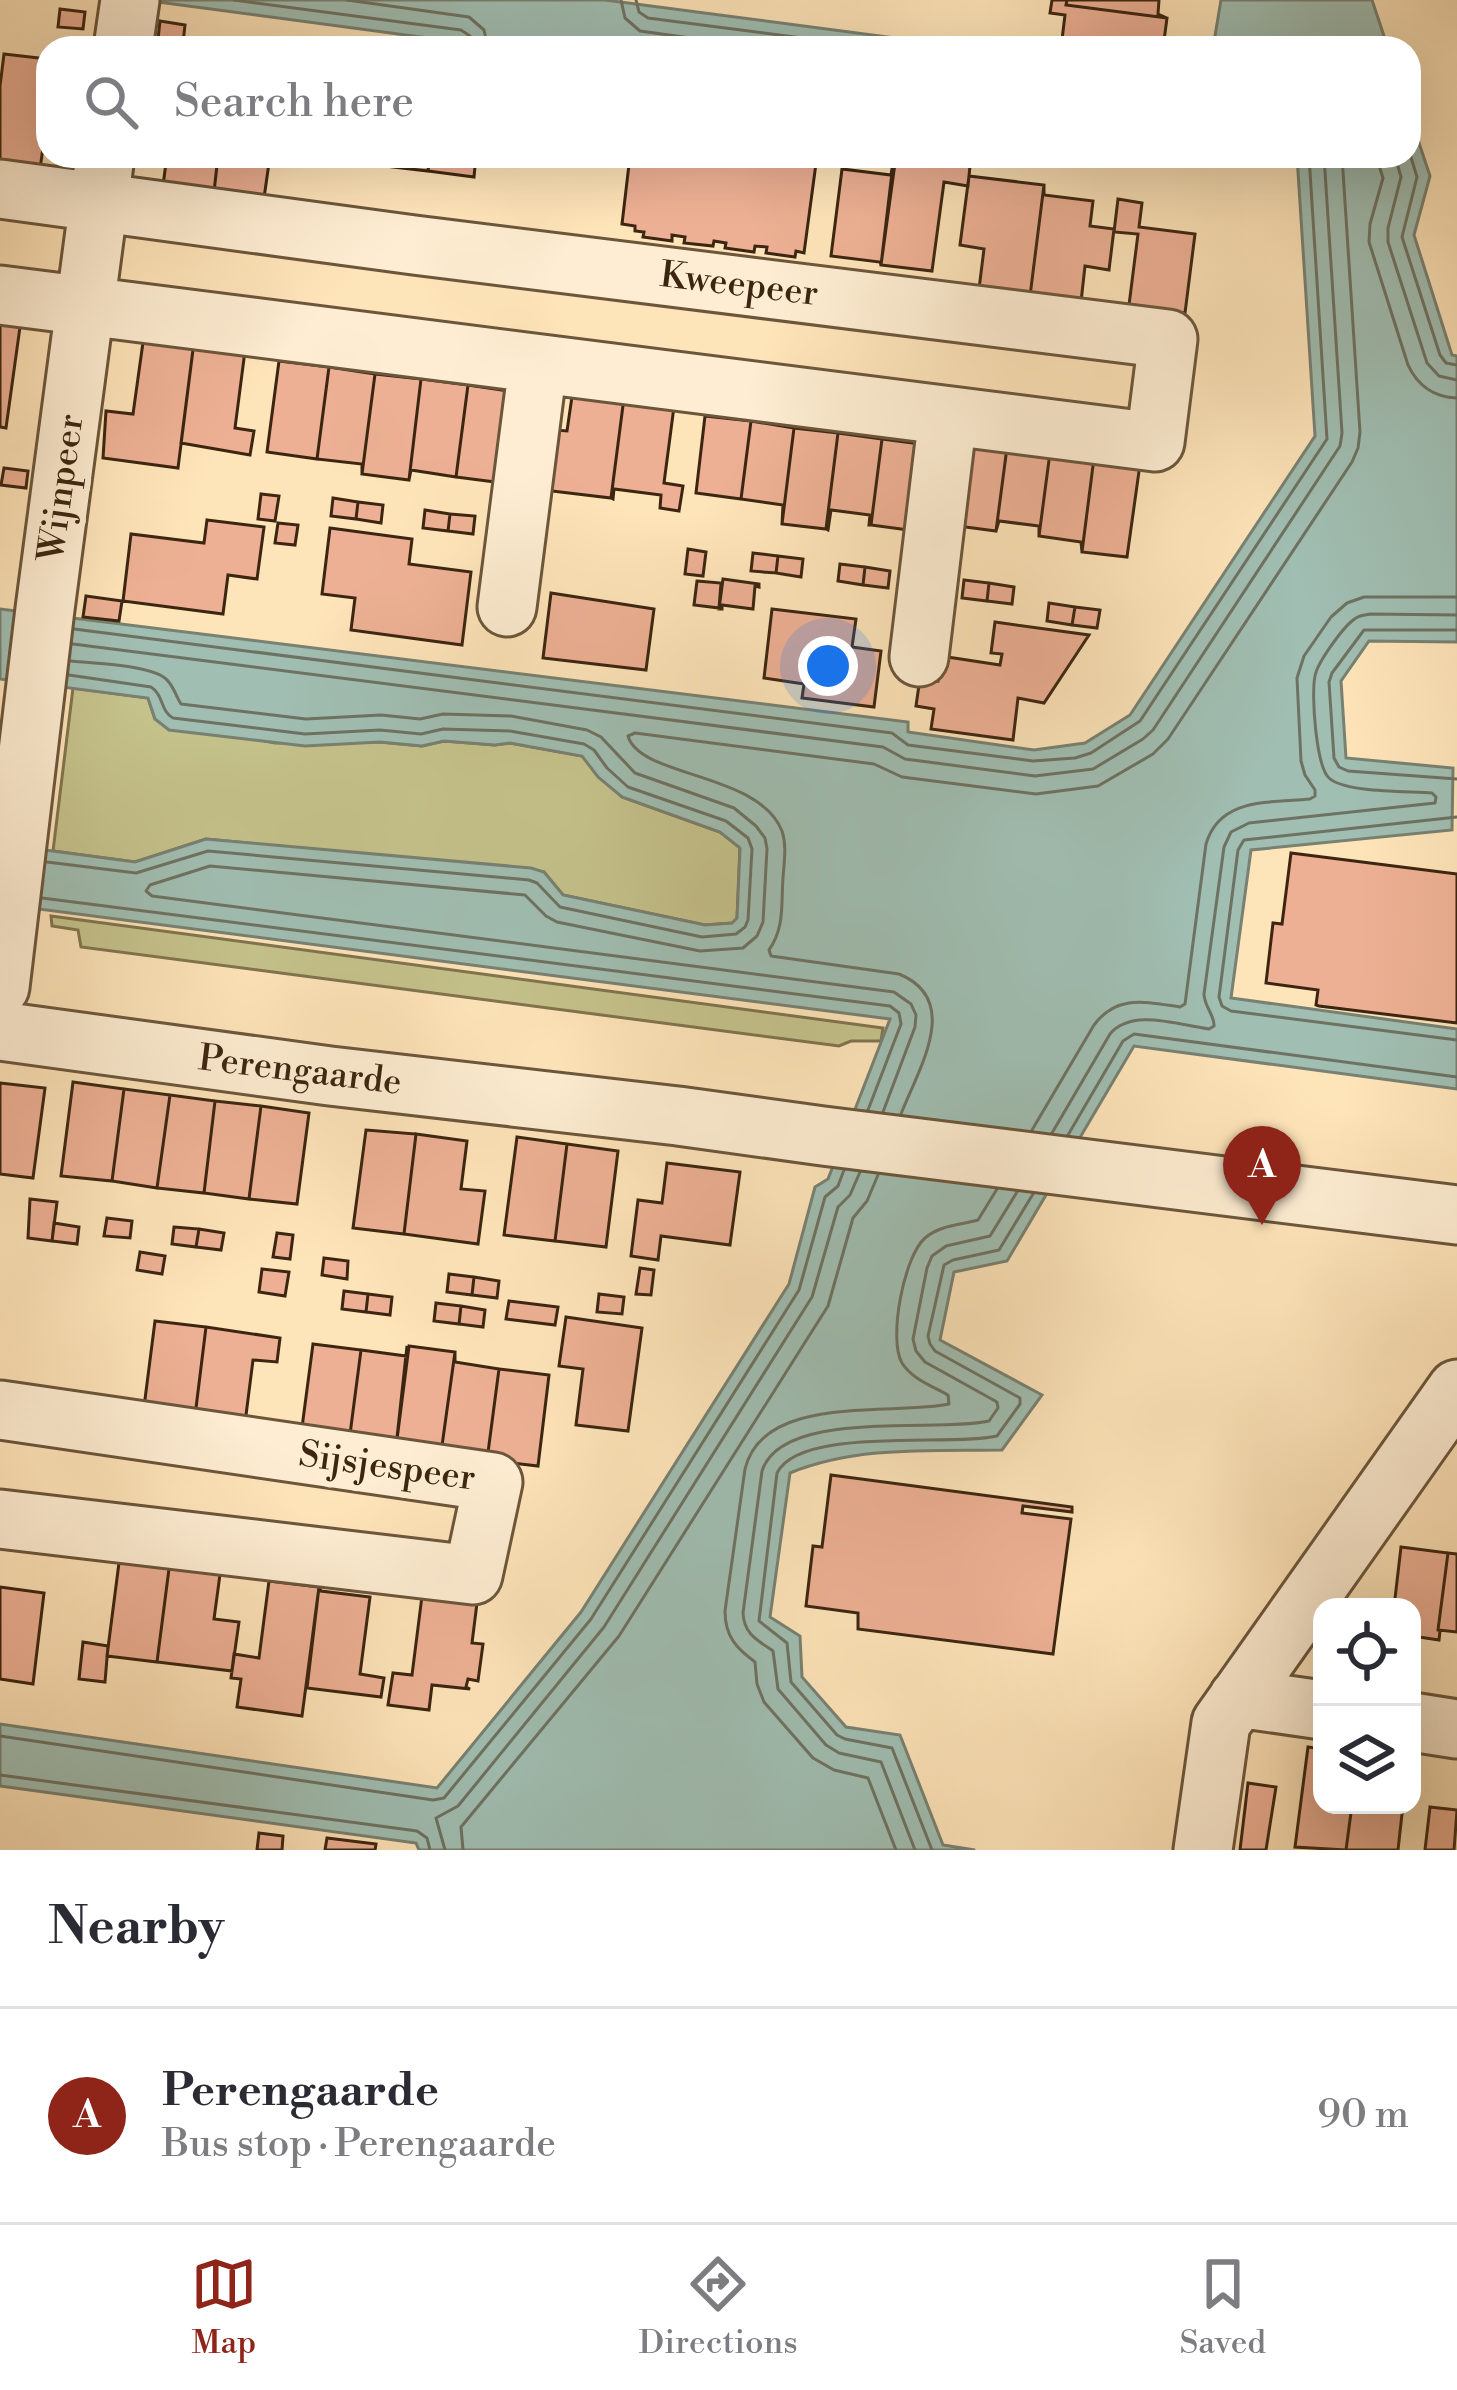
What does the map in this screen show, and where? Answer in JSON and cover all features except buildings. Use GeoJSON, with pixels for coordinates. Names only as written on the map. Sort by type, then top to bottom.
{"type":"FeatureCollection","features":[{"type":"Feature","properties":{"kind":"street","name":"Kweepeer"},"geometry":{"type":"LineString","coordinates":[[0,189],[102,180],[1168,339],[1155,442],[0,295]]}},
{"type":"Feature","properties":{"kind":"street","name":"Wijnpeer"},"geometry":{"type":"LineString","coordinates":[[0,987],[102,180]]}},
{"type":"Feature","properties":{"kind":"street"},"geometry":{"type":"LineString","coordinates":[[507,607],[538,364]]}},
{"type":"Feature","properties":{"kind":"street"},"geometry":{"type":"LineString","coordinates":[[919,657],[948,416]]}},
{"type":"Feature","properties":{"kind":"street","name":"Perengaarde"},"geometry":{"type":"LineString","coordinates":[[0,1031],[1457,1215]]}},
{"type":"Feature","properties":{"kind":"street"},"geometry":{"type":"LineString","coordinates":[[1203,1850],[1221,1723],[1433,1458],[1457,1389]]}},
{"type":"Feature","properties":{"kind":"street","name":"Sijsjespeer"},"geometry":{"type":"LineString","coordinates":[[0,1410],[493,1482],[473,1576],[0,1520]]}},
{"type":"Feature","properties":{"kind":"street"},"geometry":{"type":"LineString","coordinates":[[1238,1698],[1313,1709]]}},
{"type":"Feature","properties":{"kind":"street"},"geometry":{"type":"LineString","coordinates":[[1421,1723],[1457,1729]]}},
{"type":"Feature","properties":{"kind":"shaded area"},"geometry":{"type":"Polygon","coordinates":[[[73,688],[148,698],[155,719],[275,743],[510,743],[582,756],[622,797],[720,832],[740,847],[737,919],[705,925],[563,895],[544,872],[206,839],[135,862],[53,851],[73,688]]]}},
{"type":"Feature","properties":{"kind":"shaded area"},"geometry":{"type":"Polygon","coordinates":[[[51,916],[883,1028],[881,1041],[839,1046],[81,947],[78,930],[52,926],[51,916]]]}},
{"type":"Feature","properties":{"kind":"water"},"geometry":{"type":"Polygon","coordinates":[[[143,0],[605,0],[880,36],[413,36],[143,0]]]}},
{"type":"Feature","properties":{"kind":"water"},"geometry":{"type":"Polygon","coordinates":[[[1221,0],[1372,0],[1384,36],[1215,36],[1221,0]]]}},
{"type":"Feature","properties":{"kind":"water"},"geometry":{"type":"Polygon","coordinates":[[[1421,149],[1430,176],[1414,235],[1452,355],[1457,356],[1457,642],[1369,641],[1341,681],[1346,758],[1453,768],[1452,830],[1251,850],[1231,998],[1457,1029],[1457,1089],[1134,1046],[1007,1261],[954,1272],[940,1340],[1042,1395],[1002,1450],[867,1454],[790,1473],[770,1617],[800,1636],[802,1677],[846,1727],[900,1735],[943,1845],[975,1850],[419,1850],[416,1843],[0,1786],[0,1724],[437,1788],[581,1612],[789,1284],[815,1187],[828,1179],[890,1019],[0,904],[0,844],[135,862],[206,839],[531,868],[544,872],[563,895],[705,925],[732,923],[737,918],[740,848],[720,832],[622,797],[582,756],[510,743],[305,746],[169,730],[155,719],[148,698],[0,679],[0,609],[908,722],[908,732],[1034,750],[1085,743],[1130,715],[1315,436],[1298,168],[1421,168],[1421,149]]]}},
{"type":"Feature","properties":{"kind":"place","name":"Perengaarde"},"geometry":{"type":"Point","coordinates":[1262,1225]}}]}
